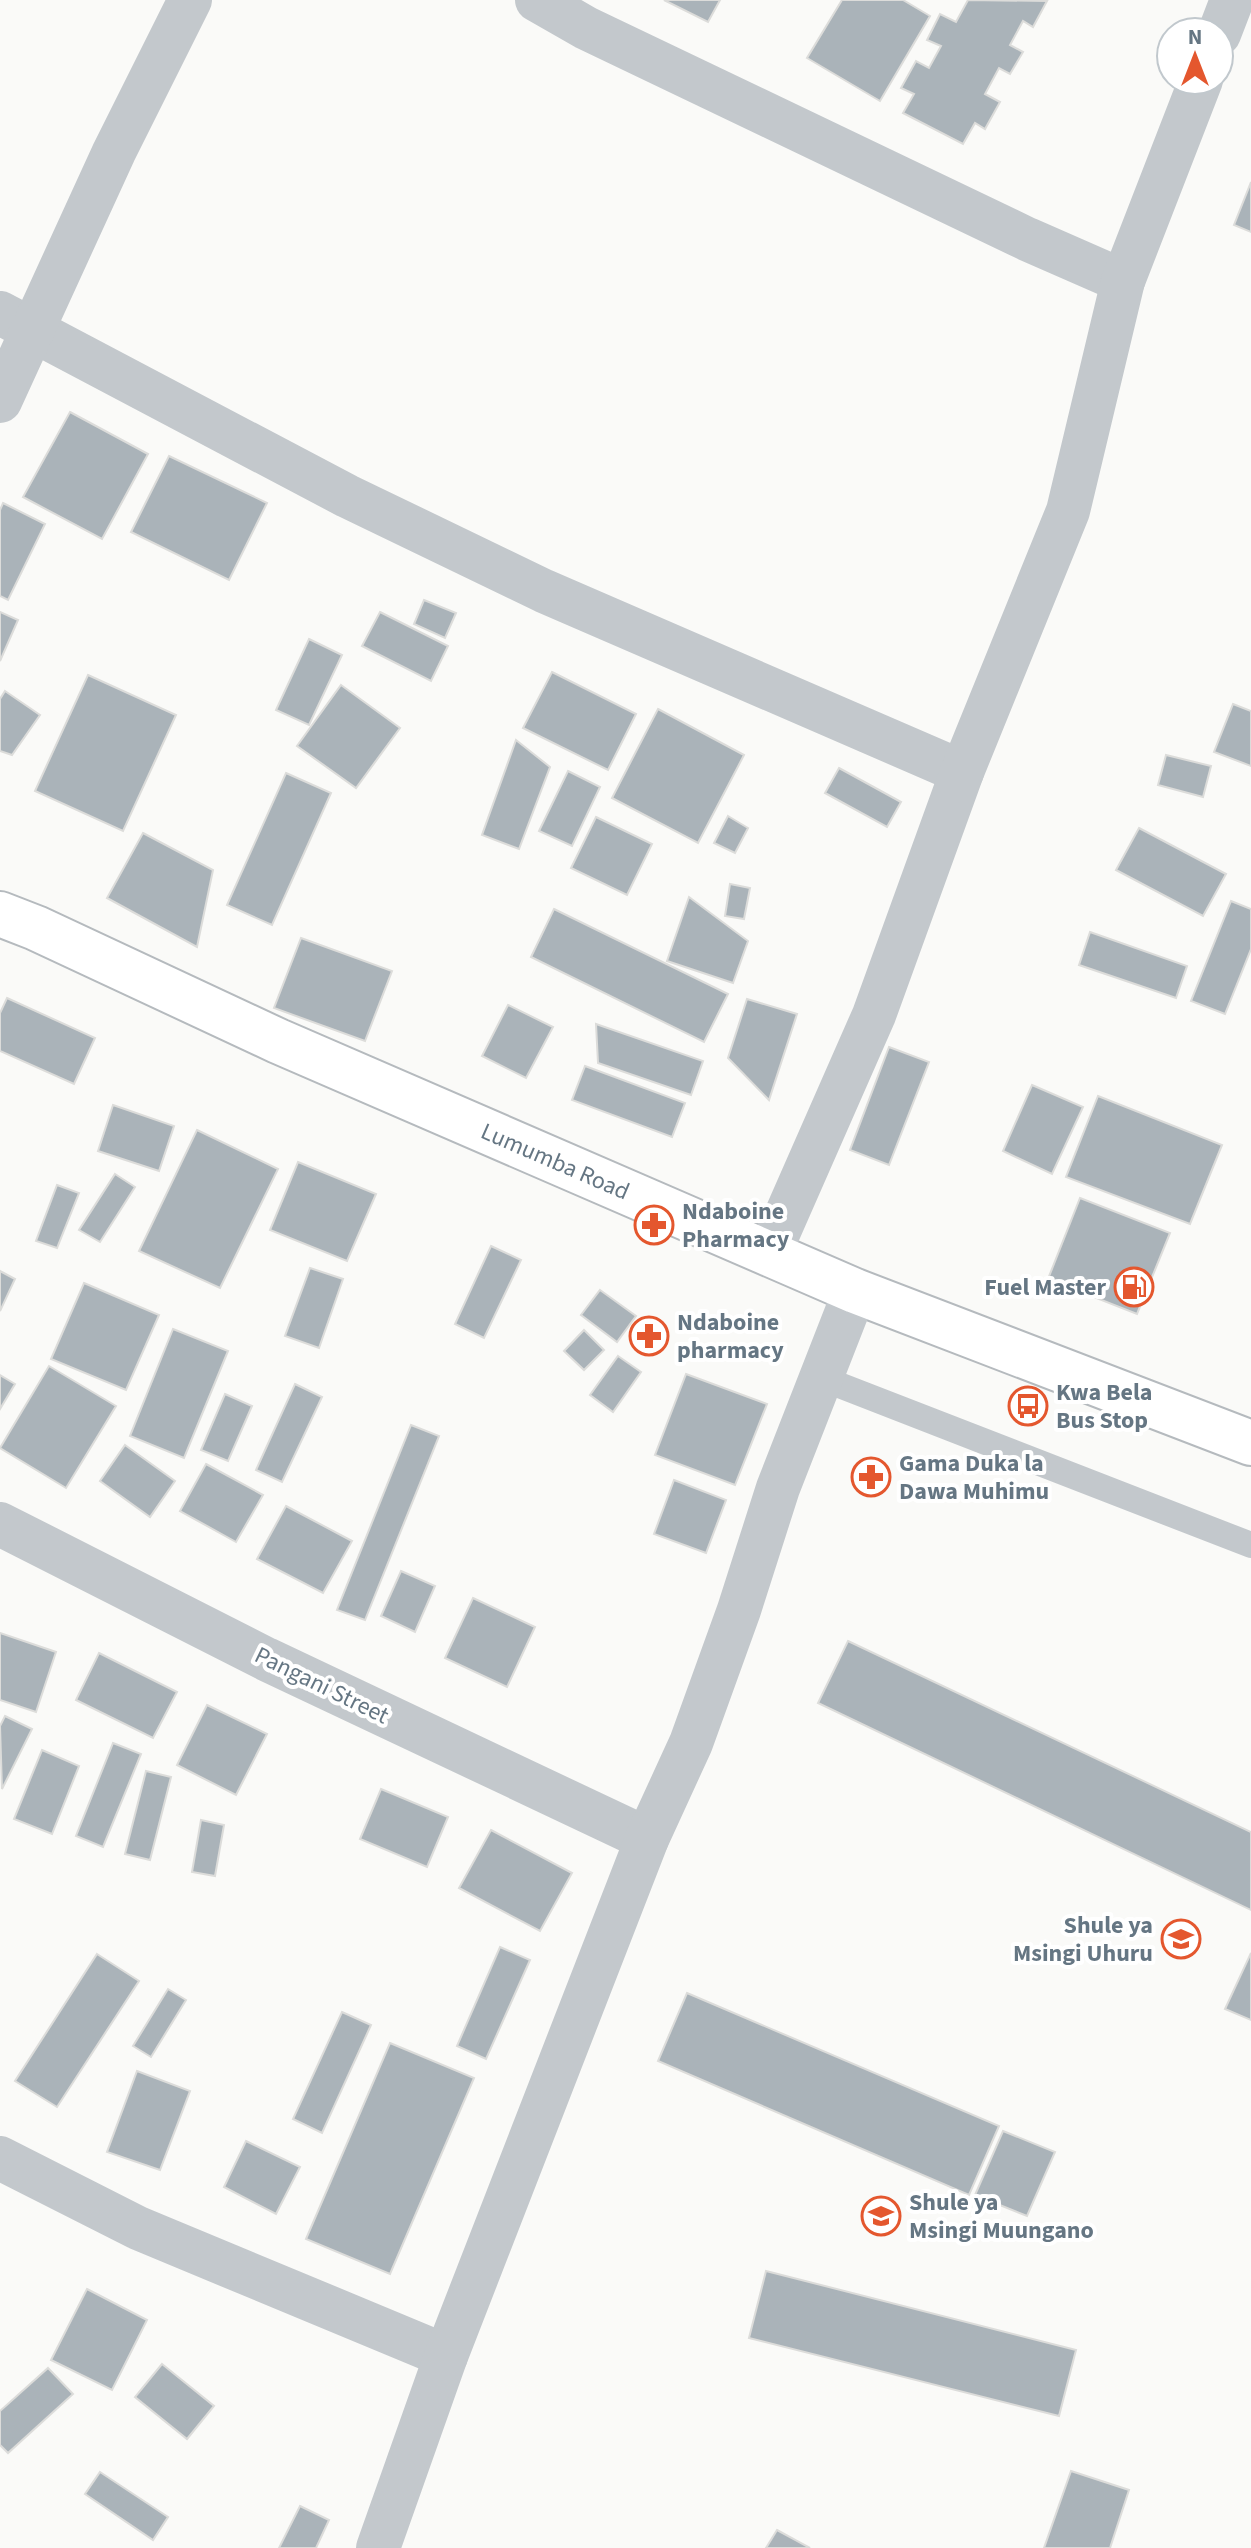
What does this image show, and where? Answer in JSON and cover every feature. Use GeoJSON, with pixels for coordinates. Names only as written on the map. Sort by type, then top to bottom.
{"type":"FeatureCollection","features":[{"type":"Feature","properties":{"kind":"main road","name":"Lumumba Road"},"geometry":{"type":"LineString","coordinates":[[0,914],[278,1041],[855,1291],[1251,1443]]}},
{"type":"Feature","properties":{"kind":"street"},"geometry":{"type":"LineString","coordinates":[[0,401],[16,322],[114,152],[190,0]]}},
{"type":"Feature","properties":{"kind":"street"},"geometry":{"type":"LineString","coordinates":[[537,0],[586,28],[1027,239],[1123,281]]}},
{"type":"Feature","properties":{"kind":"street"},"geometry":{"type":"LineString","coordinates":[[769,1254],[874,1015],[962,772],[1068,511],[1123,281],[1195,96]]}},
{"type":"Feature","properties":{"kind":"street"},"geometry":{"type":"LineString","coordinates":[[16,322],[347,496],[530,585],[962,772]]}},
{"type":"Feature","properties":{"kind":"street"},"geometry":{"type":"LineString","coordinates":[[378,2548],[446,2356],[647,1839],[691,1743],[739,1610],[778,1488],[855,1291]]}},
{"type":"Feature","properties":{"kind":"street","name":"Pangani Street"},"geometry":{"type":"LineString","coordinates":[[0,1524],[280,1665],[647,1839]]}},
{"type":"Feature","properties":{"kind":"street"},"geometry":{"type":"LineString","coordinates":[[0,2158],[138,2228],[446,2356]]}},
{"type":"Feature","properties":{"kind":"lane"},"geometry":{"type":"LineString","coordinates":[[821,1378],[1251,1545]]}},
{"type":"Feature","properties":{"kind":"building"},"geometry":{"type":"Polygon","coordinates":[[[664,0],[720,0],[708,22],[664,0]]]}},
{"type":"Feature","properties":{"kind":"building"},"geometry":{"type":"Polygon","coordinates":[[[842,0],[903,0],[930,16],[880,101],[807,58],[842,0]]]}},
{"type":"Feature","properties":{"kind":"building"},"geometry":{"type":"Polygon","coordinates":[[[968,0],[1047,1],[1033,27],[1023,21],[1010,45],[1023,52],[1010,74],[999,68],[985,94],[1000,102],[985,129],[975,123],[963,144],[903,113],[914,94],[901,88],[916,61],[929,68],[941,46],[927,40],[940,14],[956,22],[968,0]]]}},
{"type":"Feature","properties":{"kind":"building"},"geometry":{"type":"Polygon","coordinates":[[[1251,182],[1251,232],[1234,225],[1251,182]]]}},
{"type":"Feature","properties":{"kind":"building"},"geometry":{"type":"Polygon","coordinates":[[[70,412],[148,454],[102,539],[23,497],[70,412]]]}},
{"type":"Feature","properties":{"kind":"building"},"geometry":{"type":"Polygon","coordinates":[[[169,456],[267,503],[229,580],[131,532],[169,456]]]}},
{"type":"Feature","properties":{"kind":"building"},"geometry":{"type":"Polygon","coordinates":[[[3,503],[45,524],[8,600],[0,596],[0,510],[3,503]]]}},
{"type":"Feature","properties":{"kind":"building"},"geometry":{"type":"Polygon","coordinates":[[[424,600],[456,613],[445,638],[414,624],[424,600]]]}},
{"type":"Feature","properties":{"kind":"building"},"geometry":{"type":"Polygon","coordinates":[[[0,612],[18,620],[0,661],[0,612]]]}},
{"type":"Feature","properties":{"kind":"building"},"geometry":{"type":"Polygon","coordinates":[[[380,612],[448,646],[431,681],[362,646],[380,612]]]}},
{"type":"Feature","properties":{"kind":"building"},"geometry":{"type":"Polygon","coordinates":[[[309,639],[342,655],[309,725],[276,710],[309,639]]]}},
{"type":"Feature","properties":{"kind":"building"},"geometry":{"type":"Polygon","coordinates":[[[552,672],[636,714],[608,770],[523,728],[552,672]]]}},
{"type":"Feature","properties":{"kind":"building"},"geometry":{"type":"Polygon","coordinates":[[[88,675],[176,715],[123,831],[35,791],[88,675]]]}},
{"type":"Feature","properties":{"kind":"building"},"geometry":{"type":"Polygon","coordinates":[[[341,685],[400,728],[356,788],[297,746],[341,685]]]}},
{"type":"Feature","properties":{"kind":"building"},"geometry":{"type":"Polygon","coordinates":[[[5,691],[40,715],[12,755],[0,751],[0,699],[5,691]]]}},
{"type":"Feature","properties":{"kind":"building"},"geometry":{"type":"Polygon","coordinates":[[[1233,704],[1251,711],[1251,766],[1214,752],[1233,704]]]}},
{"type":"Feature","properties":{"kind":"building"},"geometry":{"type":"Polygon","coordinates":[[[658,709],[744,755],[698,843],[612,798],[658,709]]]}},
{"type":"Feature","properties":{"kind":"building"},"geometry":{"type":"Polygon","coordinates":[[[516,740],[550,767],[519,849],[482,835],[516,740]]]}},
{"type":"Feature","properties":{"kind":"building"},"geometry":{"type":"Polygon","coordinates":[[[1166,755],[1211,766],[1203,797],[1158,785],[1166,755]]]}},
{"type":"Feature","properties":{"kind":"building"},"geometry":{"type":"Polygon","coordinates":[[[839,768],[901,802],[887,827],[825,793],[839,768]]]}},
{"type":"Feature","properties":{"kind":"building"},"geometry":{"type":"Polygon","coordinates":[[[568,771],[600,787],[572,846],[539,831],[568,771]]]}},
{"type":"Feature","properties":{"kind":"building"},"geometry":{"type":"Polygon","coordinates":[[[286,773],[331,793],[272,925],[227,905],[286,773]]]}},
{"type":"Feature","properties":{"kind":"building"},"geometry":{"type":"Polygon","coordinates":[[[728,816],[748,828],[735,853],[714,843],[728,816]]]}},
{"type":"Feature","properties":{"kind":"building"},"geometry":{"type":"Polygon","coordinates":[[[596,817],[652,844],[627,895],[571,868],[596,817]]]}},
{"type":"Feature","properties":{"kind":"building"},"geometry":{"type":"Polygon","coordinates":[[[1139,828],[1226,874],[1203,916],[1116,870],[1139,828]]]}},
{"type":"Feature","properties":{"kind":"building"},"geometry":{"type":"Polygon","coordinates":[[[143,833],[213,870],[197,947],[107,898],[143,833]]]}},
{"type":"Feature","properties":{"kind":"building"},"geometry":{"type":"Polygon","coordinates":[[[730,884],[750,888],[744,919],[725,916],[730,884]]]}},
{"type":"Feature","properties":{"kind":"building"},"geometry":{"type":"Polygon","coordinates":[[[689,897],[748,941],[733,983],[667,961],[689,897]]]}},
{"type":"Feature","properties":{"kind":"building"},"geometry":{"type":"Polygon","coordinates":[[[1231,901],[1251,909],[1251,949],[1225,1014],[1191,1001],[1231,901]]]}},
{"type":"Feature","properties":{"kind":"building"},"geometry":{"type":"Polygon","coordinates":[[[554,909],[728,994],[704,1042],[531,957],[554,909]]]}},
{"type":"Feature","properties":{"kind":"building"},"geometry":{"type":"Polygon","coordinates":[[[1090,932],[1187,966],[1176,998],[1079,965],[1090,932]]]}},
{"type":"Feature","properties":{"kind":"building"},"geometry":{"type":"Polygon","coordinates":[[[301,938],[392,971],[365,1041],[274,1008],[301,938]]]}},
{"type":"Feature","properties":{"kind":"building"},"geometry":{"type":"Polygon","coordinates":[[[7,998],[95,1038],[74,1084],[0,1051],[0,1013],[7,998]]]}},
{"type":"Feature","properties":{"kind":"building"},"geometry":{"type":"Polygon","coordinates":[[[747,999],[797,1014],[769,1100],[728,1058],[747,999]]]}},
{"type":"Feature","properties":{"kind":"building"},"geometry":{"type":"Polygon","coordinates":[[[508,1005],[553,1027],[526,1078],[482,1056],[508,1005]]]}},
{"type":"Feature","properties":{"kind":"building"},"geometry":{"type":"Polygon","coordinates":[[[596,1024],[703,1061],[691,1095],[598,1063],[596,1024]]]}},
{"type":"Feature","properties":{"kind":"building"},"geometry":{"type":"Polygon","coordinates":[[[889,1047],[929,1062],[889,1165],[850,1150],[889,1047]]]}},
{"type":"Feature","properties":{"kind":"building"},"geometry":{"type":"Polygon","coordinates":[[[585,1066],[685,1103],[672,1137],[572,1100],[585,1066]]]}},
{"type":"Feature","properties":{"kind":"building"},"geometry":{"type":"Polygon","coordinates":[[[1032,1085],[1083,1107],[1052,1174],[1003,1151],[1032,1085]]]}},
{"type":"Feature","properties":{"kind":"building"},"geometry":{"type":"Polygon","coordinates":[[[1098,1096],[1222,1145],[1190,1224],[1066,1177],[1098,1096]]]}},
{"type":"Feature","properties":{"kind":"building"},"geometry":{"type":"Polygon","coordinates":[[[113,1105],[174,1126],[159,1171],[98,1151],[113,1105]]]}},
{"type":"Feature","properties":{"kind":"building"},"geometry":{"type":"Polygon","coordinates":[[[197,1130],[278,1169],[220,1288],[139,1251],[197,1130]]]}},
{"type":"Feature","properties":{"kind":"building"},"geometry":{"type":"Polygon","coordinates":[[[298,1162],[376,1194],[347,1261],[270,1230],[298,1162]]]}},
{"type":"Feature","properties":{"kind":"building"},"geometry":{"type":"Polygon","coordinates":[[[115,1174],[135,1187],[100,1242],[79,1230],[115,1174]]]}},
{"type":"Feature","properties":{"kind":"building"},"geometry":{"type":"Polygon","coordinates":[[[57,1185],[79,1193],[57,1248],[36,1241],[57,1185]]]}},
{"type":"Feature","properties":{"kind":"building"},"geometry":{"type":"Polygon","coordinates":[[[1080,1198],[1170,1233],[1137,1314],[1048,1279],[1080,1198]]]}},
{"type":"Feature","properties":{"kind":"building"},"geometry":{"type":"Polygon","coordinates":[[[491,1246],[521,1260],[484,1338],[455,1324],[491,1246]]]}},
{"type":"Feature","properties":{"kind":"building"},"geometry":{"type":"Polygon","coordinates":[[[310,1268],[343,1279],[319,1348],[285,1336],[310,1268]]]}},
{"type":"Feature","properties":{"kind":"building"},"geometry":{"type":"Polygon","coordinates":[[[0,1271],[15,1279],[0,1311],[0,1271]]]}},
{"type":"Feature","properties":{"kind":"building"},"geometry":{"type":"Polygon","coordinates":[[[84,1283],[159,1315],[126,1390],[51,1359],[84,1283]]]}},
{"type":"Feature","properties":{"kind":"building"},"geometry":{"type":"Polygon","coordinates":[[[600,1290],[636,1316],[617,1342],[581,1315],[600,1290]]]}},
{"type":"Feature","properties":{"kind":"building"},"geometry":{"type":"Polygon","coordinates":[[[173,1329],[228,1351],[184,1458],[130,1436],[173,1329]]]}},
{"type":"Feature","properties":{"kind":"building"},"geometry":{"type":"Polygon","coordinates":[[[584,1330],[604,1350],[584,1370],[564,1351],[584,1330]]]}},
{"type":"Feature","properties":{"kind":"building"},"geometry":{"type":"Polygon","coordinates":[[[618,1356],[641,1372],[613,1412],[590,1395],[618,1356]]]}},
{"type":"Feature","properties":{"kind":"building"},"geometry":{"type":"Polygon","coordinates":[[[49,1366],[116,1406],[66,1488],[0,1448],[49,1366]]]}},
{"type":"Feature","properties":{"kind":"building"},"geometry":{"type":"Polygon","coordinates":[[[686,1374],[767,1404],[735,1485],[655,1455],[686,1374]]]}},
{"type":"Feature","properties":{"kind":"building"},"geometry":{"type":"Polygon","coordinates":[[[0,1375],[15,1384],[0,1409],[0,1375]]]}},
{"type":"Feature","properties":{"kind":"building"},"geometry":{"type":"Polygon","coordinates":[[[295,1384],[322,1397],[282,1482],[256,1470],[295,1384]]]}},
{"type":"Feature","properties":{"kind":"building"},"geometry":{"type":"Polygon","coordinates":[[[225,1394],[252,1406],[228,1461],[201,1450],[225,1394]]]}},
{"type":"Feature","properties":{"kind":"building"},"geometry":{"type":"Polygon","coordinates":[[[411,1425],[439,1436],[365,1620],[337,1610],[411,1425]]]}},
{"type":"Feature","properties":{"kind":"building"},"geometry":{"type":"Polygon","coordinates":[[[125,1445],[175,1481],[150,1517],[100,1481],[125,1445]]]}},
{"type":"Feature","properties":{"kind":"building"},"geometry":{"type":"Polygon","coordinates":[[[206,1464],[263,1495],[236,1542],[180,1511],[206,1464]]]}},
{"type":"Feature","properties":{"kind":"building"},"geometry":{"type":"Polygon","coordinates":[[[674,1480],[726,1500],[706,1553],[654,1534],[674,1480]]]}},
{"type":"Feature","properties":{"kind":"building"},"geometry":{"type":"Polygon","coordinates":[[[286,1506],[352,1541],[323,1593],[257,1559],[286,1506]]]}},
{"type":"Feature","properties":{"kind":"building"},"geometry":{"type":"Polygon","coordinates":[[[401,1571],[435,1586],[415,1632],[381,1616],[401,1571]]]}},
{"type":"Feature","properties":{"kind":"building"},"geometry":{"type":"Polygon","coordinates":[[[473,1598],[535,1627],[507,1687],[445,1658],[473,1598]]]}},
{"type":"Feature","properties":{"kind":"building"},"geometry":{"type":"Polygon","coordinates":[[[0,1633],[56,1652],[36,1712],[0,1700],[0,1633]]]}},
{"type":"Feature","properties":{"kind":"building"},"geometry":{"type":"Polygon","coordinates":[[[848,1641],[1251,1832],[1251,1910],[818,1703],[848,1641]]]}},
{"type":"Feature","properties":{"kind":"building"},"geometry":{"type":"Polygon","coordinates":[[[99,1653],[177,1692],[153,1738],[76,1700],[99,1653]]]}},
{"type":"Feature","properties":{"kind":"building"},"geometry":{"type":"Polygon","coordinates":[[[207,1705],[267,1734],[236,1795],[177,1765],[207,1705]]]}},
{"type":"Feature","properties":{"kind":"building"},"geometry":{"type":"Polygon","coordinates":[[[5,1716],[32,1729],[2,1789],[0,1726],[5,1716]]]}},
{"type":"Feature","properties":{"kind":"building"},"geometry":{"type":"Polygon","coordinates":[[[113,1743],[141,1754],[103,1847],[76,1836],[113,1743]]]}},
{"type":"Feature","properties":{"kind":"building"},"geometry":{"type":"Polygon","coordinates":[[[42,1750],[79,1766],[52,1834],[14,1819],[42,1750]]]}},
{"type":"Feature","properties":{"kind":"building"},"geometry":{"type":"Polygon","coordinates":[[[146,1771],[171,1777],[150,1860],[125,1854],[146,1771]]]}},
{"type":"Feature","properties":{"kind":"building"},"geometry":{"type":"Polygon","coordinates":[[[381,1789],[448,1817],[427,1867],[360,1839],[381,1789]]]}},
{"type":"Feature","properties":{"kind":"building"},"geometry":{"type":"Polygon","coordinates":[[[201,1820],[224,1825],[215,1876],[192,1872],[201,1820]]]}},
{"type":"Feature","properties":{"kind":"building"},"geometry":{"type":"Polygon","coordinates":[[[491,1830],[572,1873],[540,1931],[459,1888],[491,1830]]]}},
{"type":"Feature","properties":{"kind":"building"},"geometry":{"type":"Polygon","coordinates":[[[500,1947],[530,1960],[486,2059],[457,2046],[500,1947]]]}},
{"type":"Feature","properties":{"kind":"building"},"geometry":{"type":"Polygon","coordinates":[[[1251,1953],[1251,2020],[1225,2009],[1251,1953]]]}},
{"type":"Feature","properties":{"kind":"building"},"geometry":{"type":"Polygon","coordinates":[[[97,1954],[139,1981],[57,2107],[15,2081],[97,1954]]]}},
{"type":"Feature","properties":{"kind":"building"},"geometry":{"type":"Polygon","coordinates":[[[168,1989],[186,2000],[151,2057],[133,2046],[168,1989]]]}},
{"type":"Feature","properties":{"kind":"building"},"geometry":{"type":"Polygon","coordinates":[[[687,1993],[999,2126],[969,2195],[658,2061],[687,1993]]]}},
{"type":"Feature","properties":{"kind":"building"},"geometry":{"type":"Polygon","coordinates":[[[342,2012],[371,2025],[322,2133],[293,2119],[342,2012]]]}},
{"type":"Feature","properties":{"kind":"building"},"geometry":{"type":"Polygon","coordinates":[[[390,2043],[474,2078],[390,2274],[306,2239],[390,2043]]]}},
{"type":"Feature","properties":{"kind":"building"},"geometry":{"type":"Polygon","coordinates":[[[137,2071],[190,2091],[160,2170],[107,2152],[137,2071]]]}},
{"type":"Feature","properties":{"kind":"building"},"geometry":{"type":"Polygon","coordinates":[[[1003,2131],[1055,2152],[1027,2216],[975,2195],[1003,2131]]]}},
{"type":"Feature","properties":{"kind":"building"},"geometry":{"type":"Polygon","coordinates":[[[246,2141],[300,2167],[276,2214],[224,2187],[246,2141]]]}},
{"type":"Feature","properties":{"kind":"building"},"geometry":{"type":"Polygon","coordinates":[[[766,2271],[1076,2350],[1059,2416],[749,2338],[766,2271]]]}},
{"type":"Feature","properties":{"kind":"building"},"geometry":{"type":"Polygon","coordinates":[[[87,2289],[147,2320],[112,2390],[51,2360],[87,2289]]]}},
{"type":"Feature","properties":{"kind":"building"},"geometry":{"type":"Polygon","coordinates":[[[162,2364],[214,2406],[187,2439],[135,2397],[162,2364]]]}},
{"type":"Feature","properties":{"kind":"building"},"geometry":{"type":"Polygon","coordinates":[[[48,2368],[73,2394],[8,2453],[0,2445],[0,2411],[48,2368]]]}},
{"type":"Feature","properties":{"kind":"building"},"geometry":{"type":"Polygon","coordinates":[[[1071,2471],[1129,2490],[1110,2548],[1044,2548],[1071,2471]]]}},
{"type":"Feature","properties":{"kind":"building"},"geometry":{"type":"Polygon","coordinates":[[[100,2472],[168,2517],[153,2540],[85,2494],[100,2472]]]}},
{"type":"Feature","properties":{"kind":"building"},"geometry":{"type":"Polygon","coordinates":[[[300,2506],[329,2520],[316,2548],[279,2548],[300,2506]]]}},
{"type":"Feature","properties":{"kind":"building"},"geometry":{"type":"Polygon","coordinates":[[[777,2530],[810,2548],[766,2548],[777,2530]]]}},
{"type":"Feature","properties":{"kind":"place","name":"Ndaboine Pharmacy"},"geometry":{"type":"Point","coordinates":[654,1225]}},
{"type":"Feature","properties":{"kind":"place","name":"Fuel Master"},"geometry":{"type":"Point","coordinates":[1134,1287]}},
{"type":"Feature","properties":{"kind":"place","name":"Ndaboine pharmacy"},"geometry":{"type":"Point","coordinates":[649,1336]}},
{"type":"Feature","properties":{"kind":"place","name":"Kwa Bela Bus Stop"},"geometry":{"type":"Point","coordinates":[1028,1406]}},
{"type":"Feature","properties":{"kind":"place","name":"Gama Duka la Dawa Muhimu"},"geometry":{"type":"Point","coordinates":[871,1477]}},
{"type":"Feature","properties":{"kind":"place","name":"Shule ya Msingi Uhuru"},"geometry":{"type":"Point","coordinates":[1181,1939]}},
{"type":"Feature","properties":{"kind":"place","name":"Shule ya Msingi Muungano"},"geometry":{"type":"Point","coordinates":[881,2216]}}]}
